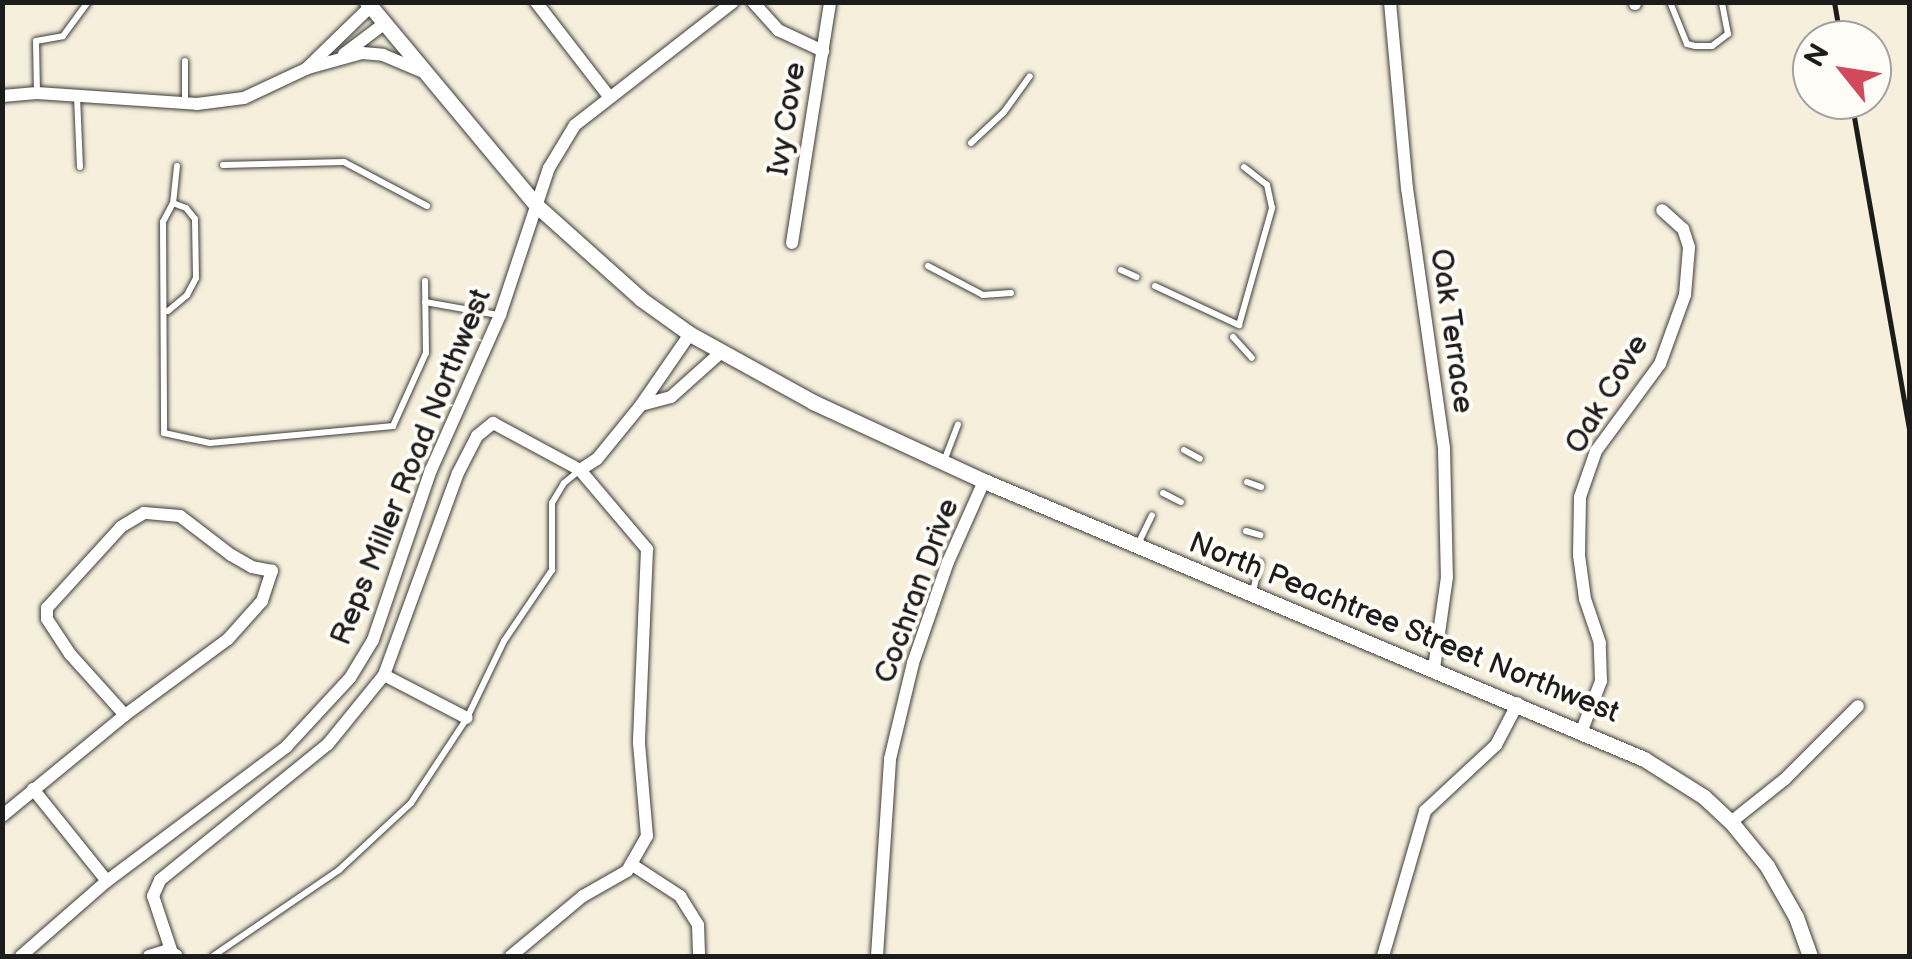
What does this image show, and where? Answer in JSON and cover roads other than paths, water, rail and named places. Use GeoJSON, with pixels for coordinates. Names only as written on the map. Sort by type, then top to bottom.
{"type":"FeatureCollection","features":[{"type":"Feature","properties":{"kind":"street"},"geometry":{"type":"LineString","coordinates":[[536,2],[608,95]]}},
{"type":"Feature","properties":{"kind":"street","name":"Reps Miller Road Northwest"},"geometry":{"type":"LineString","coordinates":[[21,956],[107,881],[286,747],[350,678],[373,640],[431,470],[500,316],[549,168],[574,124],[733,2]]}},
{"type":"Feature","properties":{"kind":"street"},"geometry":{"type":"LineString","coordinates":[[753,2],[778,30],[823,52]]}},
{"type":"Feature","properties":{"kind":"street","name":"Ivy Cove"},"geometry":{"type":"LineString","coordinates":[[792,242],[830,2]]}},
{"type":"Feature","properties":{"kind":"street","name":"Oak Terrace"},"geometry":{"type":"LineString","coordinates":[[1390,2],[1408,188],[1444,448],[1447,577],[1434,668]]}},
{"type":"Feature","properties":{"kind":"street"},"geometry":{"type":"LineString","coordinates":[[306,69],[369,4]]}},
{"type":"Feature","properties":{"kind":"street","name":"North Peachtree Street Northwest"},"geometry":{"type":"LineString","coordinates":[[369,4],[536,205],[642,299],[690,334],[720,353],[984,481],[1644,759],[1704,797],[1731,822],[1767,866],[1796,917],[1810,956]]}},
{"type":"Feature","properties":{"kind":"street"},"geometry":{"type":"LineString","coordinates":[[338,59],[386,23]]}},
{"type":"Feature","properties":{"kind":"street"},"geometry":{"type":"LineString","coordinates":[[2,96],[37,93],[184,104],[244,98],[306,69],[338,59],[383,55],[421,71]]}},
{"type":"Feature","properties":{"kind":"street","name":"Oak Cove"},"geometry":{"type":"LineString","coordinates":[[1582,730],[1600,680],[1600,662],[1579,555],[1580,497],[1596,451],[1660,364],[1690,274],[1683,229],[1662,210]]}},
{"type":"Feature","properties":{"kind":"street"},"geometry":{"type":"LineString","coordinates":[[580,470],[597,459],[642,406],[690,334]]}},
{"type":"Feature","properties":{"kind":"street"},"geometry":{"type":"LineString","coordinates":[[642,406],[660,403],[680,391],[720,353]]}},
{"type":"Feature","properties":{"kind":"street"},"geometry":{"type":"LineString","coordinates":[[150,956],[175,955],[153,896],[160,880],[328,744],[384,675],[441,514],[478,436],[494,423],[580,470],[647,549],[639,743],[647,836],[627,871],[582,896],[513,956]]}},
{"type":"Feature","properties":{"kind":"street","name":"Cochran Drive"},"geometry":{"type":"LineString","coordinates":[[877,956],[890,759],[912,662],[948,562],[984,481]]}},
{"type":"Feature","properties":{"kind":"street"},"geometry":{"type":"LineString","coordinates":[[3,814],[228,638],[262,601],[272,572],[252,567],[231,555],[180,516],[144,513],[121,526],[47,608],[47,619],[70,654],[125,715]]}},
{"type":"Feature","properties":{"kind":"street"},"geometry":{"type":"LineString","coordinates":[[384,675],[467,718]]}},
{"type":"Feature","properties":{"kind":"street"},"geometry":{"type":"LineString","coordinates":[[1382,956],[1425,811],[1496,745],[1518,703]]}},
{"type":"Feature","properties":{"kind":"street"},"geometry":{"type":"LineString","coordinates":[[1731,822],[1786,779],[1858,706]]}},
{"type":"Feature","properties":{"kind":"street"},"geometry":{"type":"LineString","coordinates":[[33,789],[107,881]]}},
{"type":"Feature","properties":{"kind":"street"},"geometry":{"type":"LineString","coordinates":[[631,864],[680,896],[698,925],[699,956]]}},
{"type":"Feature","properties":{"kind":"lane"},"geometry":{"type":"LineString","coordinates":[[37,93],[36,41],[63,36],[88,2]]}},
{"type":"Feature","properties":{"kind":"lane"},"geometry":{"type":"LineString","coordinates":[[1670,2],[1686,44],[1712,46],[1728,34],[1722,2]]}},
{"type":"Feature","properties":{"kind":"lane"},"geometry":{"type":"LineString","coordinates":[[184,60],[184,104]]}},
{"type":"Feature","properties":{"kind":"lane"},"geometry":{"type":"LineString","coordinates":[[971,143],[1004,112],[1030,76]]}},
{"type":"Feature","properties":{"kind":"lane"},"geometry":{"type":"LineString","coordinates":[[77,96],[80,167]]}},
{"type":"Feature","properties":{"kind":"lane"},"geometry":{"type":"LineString","coordinates":[[223,165],[344,162],[426,206]]}},
{"type":"Feature","properties":{"kind":"lane"},"geometry":{"type":"LineString","coordinates":[[177,166],[173,203],[163,222],[167,312],[164,433],[210,443],[393,426],[426,353],[425,281]]}},
{"type":"Feature","properties":{"kind":"lane"},"geometry":{"type":"LineString","coordinates":[[1155,286],[1239,325],[1272,208],[1266,184],[1244,167]]}},
{"type":"Feature","properties":{"kind":"lane"},"geometry":{"type":"LineString","coordinates":[[167,312],[187,294],[196,278],[195,219],[186,208],[173,203]]}},
{"type":"Feature","properties":{"kind":"lane"},"geometry":{"type":"LineString","coordinates":[[928,266],[983,295],[1012,292]]}},
{"type":"Feature","properties":{"kind":"lane"},"geometry":{"type":"LineString","coordinates":[[1121,270],[1137,276]]}},
{"type":"Feature","properties":{"kind":"lane"},"geometry":{"type":"LineString","coordinates":[[425,302],[500,316]]}},
{"type":"Feature","properties":{"kind":"lane"},"geometry":{"type":"LineString","coordinates":[[1233,338],[1252,358]]}},
{"type":"Feature","properties":{"kind":"lane"},"geometry":{"type":"LineString","coordinates":[[944,462],[958,425]]}},
{"type":"Feature","properties":{"kind":"lane"},"geometry":{"type":"LineString","coordinates":[[1184,450],[1200,459]]}},
{"type":"Feature","properties":{"kind":"lane"},"geometry":{"type":"LineString","coordinates":[[213,956],[339,870],[412,803],[467,718],[504,641],[552,570],[552,503],[564,483],[580,470]]}},
{"type":"Feature","properties":{"kind":"lane"},"geometry":{"type":"LineString","coordinates":[[1247,482],[1261,487]]}},
{"type":"Feature","properties":{"kind":"lane"},"geometry":{"type":"LineString","coordinates":[[1163,492],[1181,502]]}},
{"type":"Feature","properties":{"kind":"lane"},"geometry":{"type":"LineString","coordinates":[[1136,548],[1152,515]]}},
{"type":"Feature","properties":{"kind":"lane"},"geometry":{"type":"LineString","coordinates":[[1246,531],[1260,535]]}},
{"type":"Feature","properties":{"kind":"lane"},"geometry":{"type":"LineString","coordinates":[[1252,596],[1260,562]]}},
{"type":"Feature","properties":{"kind":"railway"},"geometry":{"type":"LineString","coordinates":[[1834,2],[1837,20]]}},
{"type":"Feature","properties":{"kind":"railway"},"geometry":{"type":"LineString","coordinates":[[1855,120],[1910,434]]}}]}
